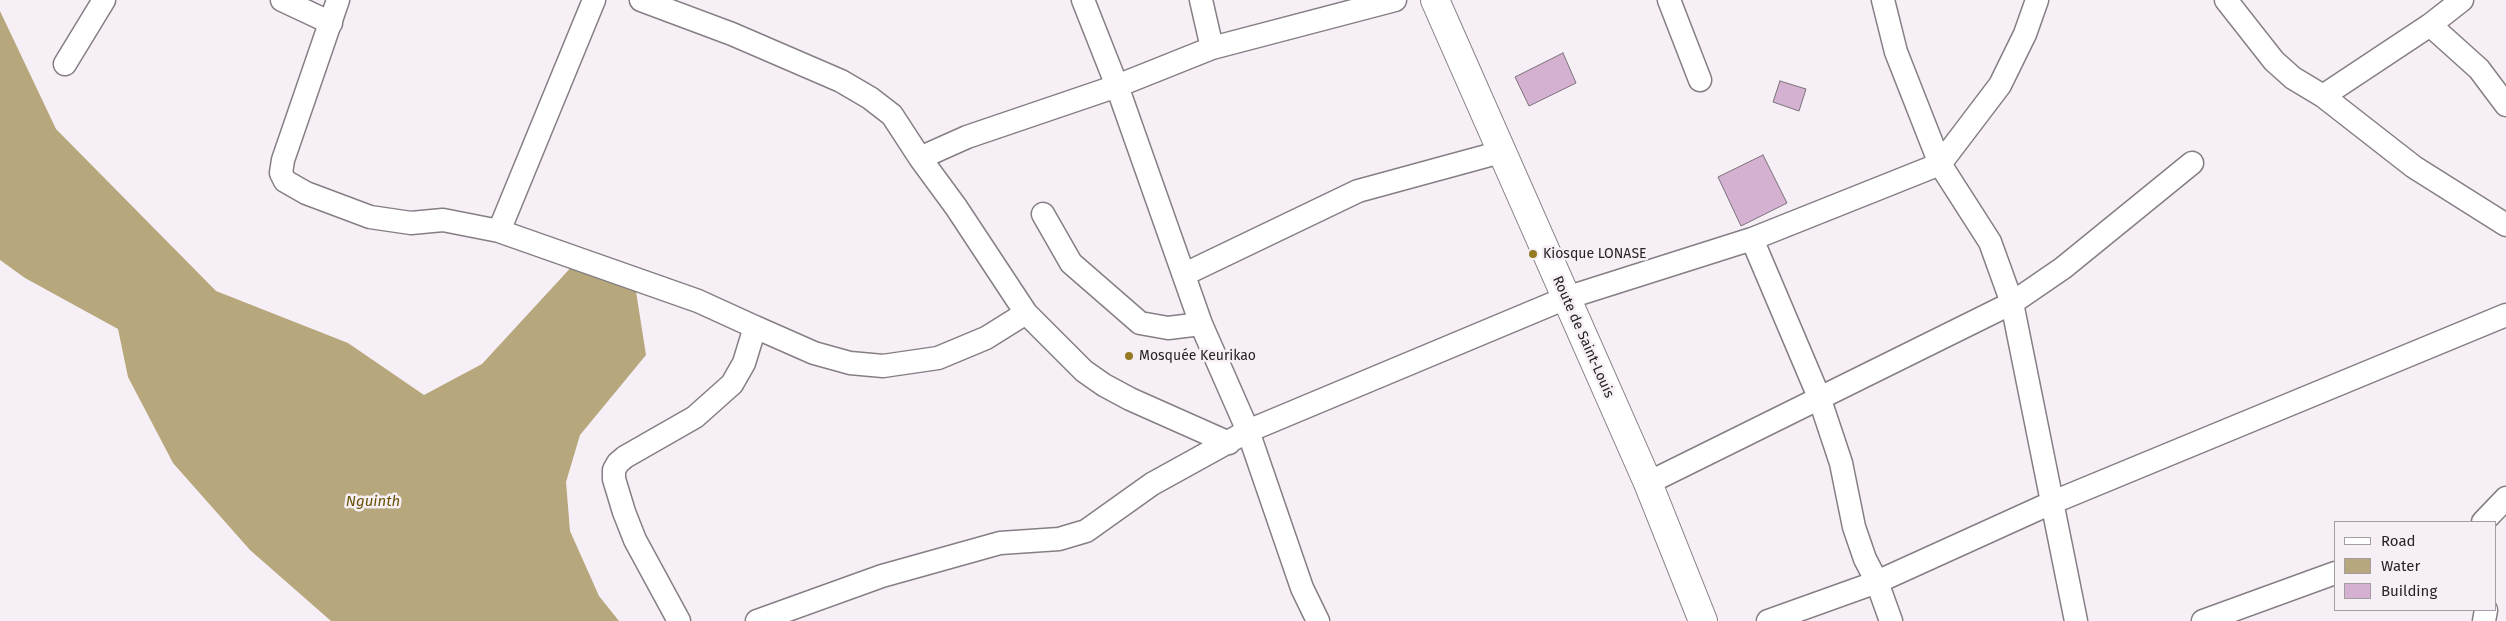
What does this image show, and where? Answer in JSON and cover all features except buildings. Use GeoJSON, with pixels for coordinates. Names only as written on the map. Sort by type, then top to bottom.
{"type":"FeatureCollection","features":[{"type":"Feature","properties":{"kind":"main road","name":"Route de Saint-Louis"},"geometry":{"type":"LineString","coordinates":[[1435,0],[1648,483],[1703,621]]}},
{"type":"Feature","properties":{"kind":"street"},"geometry":{"type":"LineString","coordinates":[[65,64],[104,0]]}},
{"type":"Feature","properties":{"kind":"street"},"geometry":{"type":"LineString","coordinates":[[282,0],[331,24]]}},
{"type":"Feature","properties":{"kind":"street"},"geometry":{"type":"LineString","coordinates":[[338,0],[283,160],[281,173],[284,181],[306,193],[370,217],[411,223],[443,220],[499,230],[698,301],[814,353],[850,363],[883,366],[938,358],[986,338],[1026,313]]}},
{"type":"Feature","properties":{"kind":"street"},"geometry":{"type":"LineString","coordinates":[[499,230],[594,0]]}},
{"type":"Feature","properties":{"kind":"street"},"geometry":{"type":"LineString","coordinates":[[641,0],[732,34],[842,81],[870,98],[892,116],[956,207],[1026,313],[1084,371],[1104,385],[1229,443]]}},
{"type":"Feature","properties":{"kind":"street"},"geometry":{"type":"LineString","coordinates":[[1082,0],[1117,86],[1201,324],[1248,431],[1302,588],[1318,621]]}},
{"type":"Feature","properties":{"kind":"street"},"geometry":{"type":"LineString","coordinates":[[1201,0],[1212,48]]}},
{"type":"Feature","properties":{"kind":"street"},"geometry":{"type":"LineString","coordinates":[[920,158],[967,138],[1117,86],[1212,48],[1395,0]]}},
{"type":"Feature","properties":{"kind":"street"},"geometry":{"type":"LineString","coordinates":[[1669,0],[1700,80]]}},
{"type":"Feature","properties":{"kind":"street"},"geometry":{"type":"LineString","coordinates":[[1883,0],[1896,52],[1940,164],[1990,242],[2012,303],[2076,621]]}},
{"type":"Feature","properties":{"kind":"street"},"geometry":{"type":"LineString","coordinates":[[757,621],[882,576],[1000,543],[1060,539],[1086,531],[1152,484],[1248,431],[1566,298],[1752,239],[1940,164],[2000,85],[2024,34],[2037,0]]}},
{"type":"Feature","properties":{"kind":"street"},"geometry":{"type":"LineString","coordinates":[[2226,0],[2274,61],[2293,78],[2323,96],[2414,167],[2506,225]]}},
{"type":"Feature","properties":{"kind":"street"},"geometry":{"type":"LineString","coordinates":[[2323,96],[2430,26],[2456,2]]}},
{"type":"Feature","properties":{"kind":"street"},"geometry":{"type":"LineString","coordinates":[[2430,26],[2479,69],[2506,105]]}},
{"type":"Feature","properties":{"kind":"street"},"geometry":{"type":"LineString","coordinates":[[1184,274],[1358,191],[1501,152]]}},
{"type":"Feature","properties":{"kind":"street"},"geometry":{"type":"LineString","coordinates":[[1648,483],[2012,303],[2063,268],[2192,163]]}},
{"type":"Feature","properties":{"kind":"street"},"geometry":{"type":"LineString","coordinates":[[1043,214],[1071,263],[1140,323],[1168,328],[1201,324]]}},
{"type":"Feature","properties":{"kind":"street"},"geometry":{"type":"LineString","coordinates":[[1752,239],[1819,397],[1841,463],[1854,527],[1891,621]]}},
{"type":"Feature","properties":{"kind":"street"},"geometry":{"type":"LineString","coordinates":[[1768,621],[1877,582],[2051,503],[2506,315]]}},
{"type":"Feature","properties":{"kind":"street"},"geometry":{"type":"LineString","coordinates":[[679,621],[635,540],[614,479],[614,470],[624,457],[695,417],[732,384],[744,363],[755,327]]}},
{"type":"Feature","properties":{"kind":"street"},"geometry":{"type":"LineString","coordinates":[[2203,621],[2334,573]]}},
{"type":"Feature","properties":{"kind":"water","name":"Nguinth"},"geometry":{"type":"Polygon","coordinates":[[[0,11],[56,129],[216,291],[348,343],[424,395],[482,364],[575,263],[635,285],[646,355],[580,435],[566,482],[570,531],[599,596],[619,621],[331,621],[250,550],[173,463],[128,377],[118,329],[25,278],[0,260],[0,11]]]}},
{"type":"Feature","properties":{"kind":"place","name":"Kiosque LONASE"},"geometry":{"type":"Point","coordinates":[1533,254]}},
{"type":"Feature","properties":{"kind":"place","name":"Mosquée Keurikao"},"geometry":{"type":"Point","coordinates":[1129,356]}}]}
